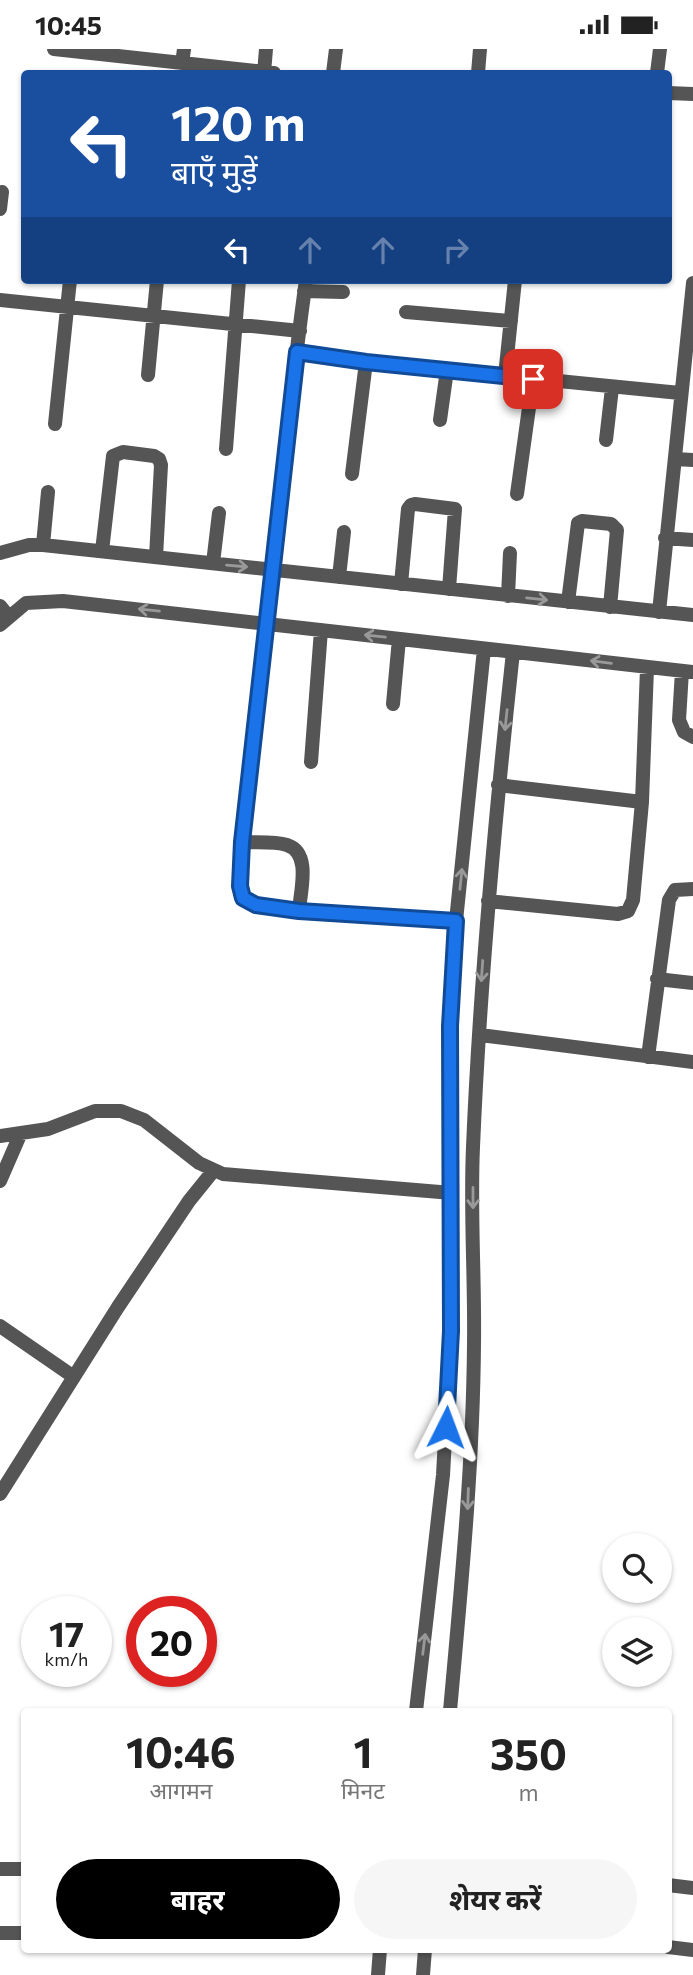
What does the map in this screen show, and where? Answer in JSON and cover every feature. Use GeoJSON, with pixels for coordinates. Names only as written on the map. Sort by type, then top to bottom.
{"type":"FeatureCollection","features":[{"type":"Feature","properties":{"kind":"lane"},"geometry":{"type":"LineString","coordinates":[[54,49],[113,57],[183,56],[250,70]]}},
{"type":"Feature","properties":{"kind":"lane"},"geometry":{"type":"LineString","coordinates":[[264,70],[266,49]]}},
{"type":"Feature","properties":{"kind":"lane"},"geometry":{"type":"LineString","coordinates":[[333,70],[336,49]]}},
{"type":"Feature","properties":{"kind":"lane"},"geometry":{"type":"LineString","coordinates":[[478,70],[480,49]]}},
{"type":"Feature","properties":{"kind":"lane"},"geometry":{"type":"LineString","coordinates":[[657,70],[660,49]]}},
{"type":"Feature","properties":{"kind":"lane"},"geometry":{"type":"LineString","coordinates":[[111,70],[113,57]]}},
{"type":"Feature","properties":{"kind":"lane"},"geometry":{"type":"LineString","coordinates":[[672,93],[693,94]]}},
{"type":"Feature","properties":{"kind":"lane"},"geometry":{"type":"LineString","coordinates":[[0,209],[2,192]]}},
{"type":"Feature","properties":{"kind":"lane"},"geometry":{"type":"LineString","coordinates":[[55,424],[71,284]]}},
{"type":"Feature","properties":{"kind":"lane"},"geometry":{"type":"LineString","coordinates":[[148,375],[158,284]]}},
{"type":"Feature","properties":{"kind":"lane"},"geometry":{"type":"LineString","coordinates":[[226,449],[239,284]]}},
{"type":"Feature","properties":{"kind":"lane"},"geometry":{"type":"LineString","coordinates":[[505,376],[515,284]]}},
{"type":"Feature","properties":{"kind":"lane"},"geometry":{"type":"LineString","coordinates":[[659,612],[680,393],[689,358],[693,285]]}},
{"type":"Feature","properties":{"kind":"lane"},"geometry":{"type":"LineString","coordinates":[[343,292],[305,286],[242,842],[240,886],[243,898],[256,905],[299,911],[456,921]]}},
{"type":"Feature","properties":{"kind":"lane"},"geometry":{"type":"LineString","coordinates":[[0,300],[300,331]]}},
{"type":"Feature","properties":{"kind":"lane"},"geometry":{"type":"LineString","coordinates":[[407,313],[511,321]]}},
{"type":"Feature","properties":{"kind":"lane"},"geometry":{"type":"LineString","coordinates":[[297,352],[366,362],[680,393]]}},
{"type":"Feature","properties":{"kind":"lane"},"geometry":{"type":"LineString","coordinates":[[352,474],[366,362]]}},
{"type":"Feature","properties":{"kind":"lane"},"geometry":{"type":"LineString","coordinates":[[440,420],[447,370]]}},
{"type":"Feature","properties":{"kind":"lane"},"geometry":{"type":"LineString","coordinates":[[517,494],[533,379]]}},
{"type":"Feature","properties":{"kind":"lane"},"geometry":{"type":"LineString","coordinates":[[606,440],[612,388]]}},
{"type":"Feature","properties":{"kind":"lane"},"geometry":{"type":"LineString","coordinates":[[102,551],[113,456],[123,452],[154,456],[159,459],[161,465],[156,557]]}},
{"type":"Feature","properties":{"kind":"lane"},"geometry":{"type":"LineString","coordinates":[[675,459],[693,460]]}},
{"type":"Feature","properties":{"kind":"lane"},"geometry":{"type":"LineString","coordinates":[[43,545],[48,492]]}},
{"type":"Feature","properties":{"kind":"lane"},"geometry":{"type":"LineString","coordinates":[[401,584],[408,509],[415,503],[455,509],[449,589]]}},
{"type":"Feature","properties":{"kind":"lane"},"geometry":{"type":"LineString","coordinates":[[213,563],[219,513]]}},
{"type":"Feature","properties":{"kind":"lane"},"geometry":{"type":"LineString","coordinates":[[568,602],[578,523],[582,521],[611,524],[617,530],[610,607]]}},
{"type":"Feature","properties":{"kind":"lane"},"geometry":{"type":"LineString","coordinates":[[339,577],[344,532]]}},
{"type":"Feature","properties":{"kind":"lane"},"geometry":{"type":"LineString","coordinates":[[666,538],[693,540]]}},
{"type":"Feature","properties":{"kind":"lane"},"geometry":{"type":"LineString","coordinates":[[0,553],[29,545],[43,545],[693,615]]}},
{"type":"Feature","properties":{"kind":"lane"},"geometry":{"type":"LineString","coordinates":[[508,596],[510,553]]}},
{"type":"Feature","properties":{"kind":"lane"},"geometry":{"type":"LineString","coordinates":[[3,616],[26,603],[63,601],[687,672],[679,720],[684,732],[693,737]]}},
{"type":"Feature","properties":{"kind":"lane"},"geometry":{"type":"LineString","coordinates":[[311,762],[321,631]]}},
{"type":"Feature","properties":{"kind":"lane"},"geometry":{"type":"LineString","coordinates":[[393,704],[399,639]]}},
{"type":"Feature","properties":{"kind":"lane"},"geometry":{"type":"LineString","coordinates":[[416,1708],[443,1475],[451,1331],[450,1026],[456,921],[484,649]]}},
{"type":"Feature","properties":{"kind":"lane"},"geometry":{"type":"LineString","coordinates":[[450,1708],[467,1509],[474,1346],[473,1149],[481,976],[513,652]]}},
{"type":"Feature","properties":{"kind":"lane"},"geometry":{"type":"LineString","coordinates":[[488,901],[618,914],[628,911],[633,900],[642,802],[647,668]]}},
{"type":"Feature","properties":{"kind":"lane"},"geometry":{"type":"LineString","coordinates":[[498,785],[642,802]]}},
{"type":"Feature","properties":{"kind":"lane"},"geometry":{"type":"LineString","coordinates":[[242,842],[289,845],[300,856],[303,863],[299,911]]}},
{"type":"Feature","properties":{"kind":"lane"},"geometry":{"type":"LineString","coordinates":[[648,1057],[671,894],[682,888],[693,889]]}},
{"type":"Feature","properties":{"kind":"lane"},"geometry":{"type":"LineString","coordinates":[[657,979],[693,983]]}},
{"type":"Feature","properties":{"kind":"lane"},"geometry":{"type":"LineString","coordinates":[[480,1035],[693,1062]]}},
{"type":"Feature","properties":{"kind":"lane"},"geometry":{"type":"LineString","coordinates":[[0,1136],[48,1129],[95,1111],[121,1111],[145,1120],[199,1163],[223,1174],[452,1193]]}},
{"type":"Feature","properties":{"kind":"lane"},"geometry":{"type":"LineString","coordinates":[[0,1181],[20,1135]]}},
{"type":"Feature","properties":{"kind":"lane"},"geometry":{"type":"LineString","coordinates":[[0,1494],[168,1233],[214,1170]]}},
{"type":"Feature","properties":{"kind":"lane"},"geometry":{"type":"LineString","coordinates":[[0,1325],[75,1377]]}},
{"type":"Feature","properties":{"kind":"lane"},"geometry":{"type":"LineString","coordinates":[[0,1869],[21,1869]]}},
{"type":"Feature","properties":{"kind":"lane"},"geometry":{"type":"LineString","coordinates":[[672,1885],[693,1888]]}},
{"type":"Feature","properties":{"kind":"lane"},"geometry":{"type":"LineString","coordinates":[[0,1933],[21,1933]]}},
{"type":"Feature","properties":{"kind":"lane"},"geometry":{"type":"LineString","coordinates":[[672,1947],[693,1949]]}},
{"type":"Feature","properties":{"kind":"lane"},"geometry":{"type":"LineString","coordinates":[[378,1975],[380,1953]]}},
{"type":"Feature","properties":{"kind":"lane"},"geometry":{"type":"LineString","coordinates":[[423,1975],[425,1953]]}},
{"type":"Feature","properties":{"kind":"route"},"geometry":{"type":"LineString","coordinates":[[446,1427],[451,1331],[450,1026],[456,921],[299,911],[256,905],[243,898],[240,886],[242,842],[297,352],[533,379]]}}]}
